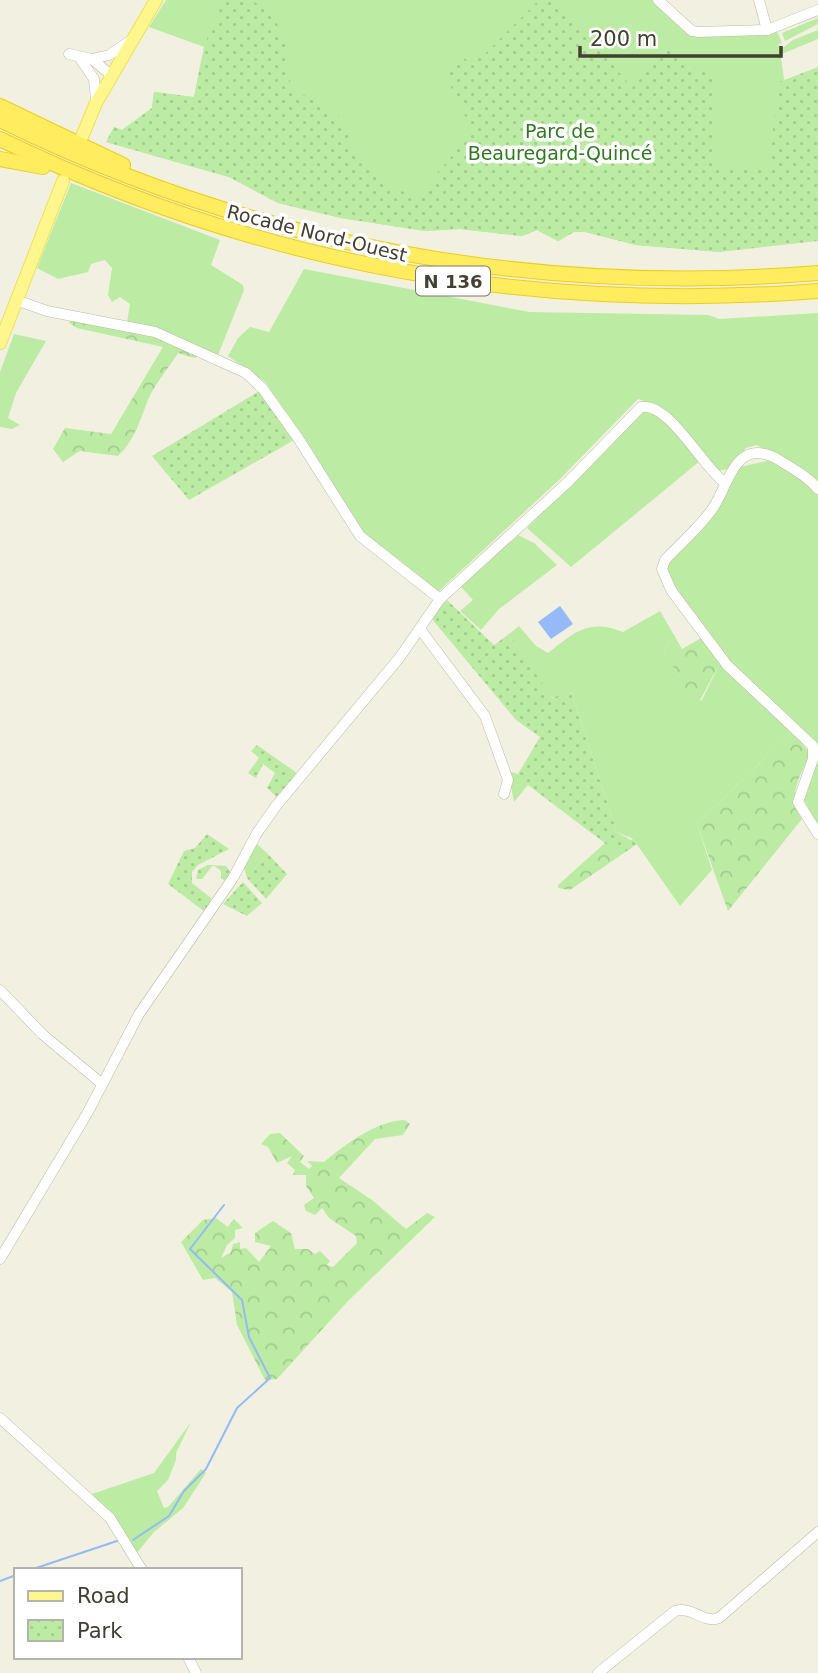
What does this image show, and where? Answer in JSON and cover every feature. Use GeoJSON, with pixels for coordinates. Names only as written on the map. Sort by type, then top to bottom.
{"type":"FeatureCollection","features":[{"type":"Feature","properties":{"kind":"highway"},"geometry":{"type":"LineString","coordinates":[[0,106],[220,209]]}},
{"type":"Feature","properties":{"kind":"highway","name":"Rocade Nord-Ouest"},"geometry":{"type":"LineString","coordinates":[[0,120],[107,168],[220,209],[364,247],[440,262],[526,272],[654,280],[818,273]]}},
{"type":"Feature","properties":{"kind":"highway","name":"Rocade Nord-Ouest"},"geometry":{"type":"LineString","coordinates":[[0,139],[101,184],[183,216],[258,239],[354,263],[464,283],[580,294],[669,297],[818,291]]}},
{"type":"Feature","properties":{"kind":"highway"},"geometry":{"type":"LineString","coordinates":[[0,159],[30,163],[73,179],[101,184]]}},
{"type":"Feature","properties":{"kind":"main road"},"geometry":{"type":"LineString","coordinates":[[81,139],[96,103],[156,0]]}},
{"type":"Feature","properties":{"kind":"main road"},"geometry":{"type":"LineString","coordinates":[[0,343],[63,181]]}},
{"type":"Feature","properties":{"kind":"street"},"geometry":{"type":"LineString","coordinates":[[657,0],[692,31],[767,30],[818,10]]}},
{"type":"Feature","properties":{"kind":"street"},"geometry":{"type":"LineString","coordinates":[[759,0],[767,30]]}},
{"type":"Feature","properties":{"kind":"street"},"geometry":{"type":"LineString","coordinates":[[91,65],[133,38]]}},
{"type":"Feature","properties":{"kind":"street"},"geometry":{"type":"LineString","coordinates":[[74,55],[112,76]]}},
{"type":"Feature","properties":{"kind":"street"},"geometry":{"type":"LineString","coordinates":[[91,65],[96,86],[96,103]]}},
{"type":"Feature","properties":{"kind":"street"},"geometry":{"type":"LineString","coordinates":[[16,300],[47,311],[155,332],[246,373],[263,389],[290,427],[360,536],[440,599]]}},
{"type":"Feature","properties":{"kind":"street"},"geometry":{"type":"LineString","coordinates":[[0,1259],[88,1112],[151,996],[233,878],[263,824],[420,629],[440,599],[566,483],[641,407],[652,407],[666,418],[712,472],[724,482]]}},
{"type":"Feature","properties":{"kind":"street"},"geometry":{"type":"LineString","coordinates":[[818,489],[804,475],[763,452],[745,457],[724,482],[710,512],[665,560],[662,569],[671,590],[727,665],[813,746],[813,759],[798,796],[800,807],[818,834]]}},
{"type":"Feature","properties":{"kind":"street"},"geometry":{"type":"LineString","coordinates":[[420,629],[485,716],[508,780],[504,794]]}},
{"type":"Feature","properties":{"kind":"street"},"geometry":{"type":"LineString","coordinates":[[0,990],[42,1034],[102,1083]]}},
{"type":"Feature","properties":{"kind":"street"},"geometry":{"type":"LineString","coordinates":[[0,1418],[110,1518],[125,1538],[141,1568]]}},
{"type":"Feature","properties":{"kind":"street"},"geometry":{"type":"LineString","coordinates":[[598,1673],[675,1612],[686,1609],[710,1620],[719,1618],[818,1532]]}},
{"type":"Feature","properties":{"kind":"green space","name":"Parc de Beauregard-Quincé"},"geometry":{"type":"Polygon","coordinates":[[[166,0],[658,0],[691,29],[776,29],[782,43],[779,44],[780,50],[793,40],[818,30],[818,39],[782,54],[780,52],[784,78],[764,210],[720,252],[636,245],[585,232],[574,232],[558,241],[537,230],[522,236],[460,229],[425,231],[341,218],[278,203],[229,177],[106,142],[114,127],[122,130],[152,108],[154,92],[194,97],[204,47],[149,27],[166,0]]]}},
{"type":"Feature","properties":{"kind":"green space","name":"Parc de Beauregard-Quincé"},"geometry":{"type":"Polygon","coordinates":[[[226,0],[252,0],[273,16],[285,39],[290,81],[298,92],[334,111],[342,120],[359,161],[369,169],[374,166],[393,186],[418,195],[465,141],[471,129],[446,76],[463,56],[469,63],[485,54],[539,0],[559,0],[632,88],[669,49],[698,69],[716,72],[714,168],[768,167],[779,82],[818,67],[818,241],[720,252],[636,245],[585,232],[574,232],[558,241],[537,230],[522,236],[460,229],[425,231],[341,218],[278,203],[229,177],[106,142],[114,127],[122,130],[152,108],[154,92],[194,97],[208,34],[226,0]]]}},
{"type":"Feature","properties":{"kind":"green space"},"geometry":{"type":"Polygon","coordinates":[[[818,18],[818,24],[785,41],[782,33],[818,18]]]}},
{"type":"Feature","properties":{"kind":"green space"},"geometry":{"type":"Polygon","coordinates":[[[71,183],[220,240],[211,265],[243,285],[244,290],[218,355],[127,322],[130,304],[120,297],[112,302],[108,295],[112,268],[105,260],[91,264],[88,272],[58,279],[37,268],[71,183]]]}},
{"type":"Feature","properties":{"kind":"green space"},"geometry":{"type":"Polygon","coordinates":[[[304,269],[529,312],[709,315],[719,319],[818,313],[818,484],[757,445],[746,448],[731,468],[714,472],[656,405],[638,399],[560,479],[438,592],[362,532],[308,443],[265,382],[228,356],[238,338],[250,327],[269,332],[304,269]]]}},
{"type":"Feature","properties":{"kind":"green space"},"geometry":{"type":"Polygon","coordinates":[[[72,317],[161,337],[200,356],[194,358],[178,353],[157,383],[132,437],[118,456],[80,451],[63,462],[53,449],[65,428],[111,434],[163,347],[77,328],[69,323],[72,317]]]}},
{"type":"Feature","properties":{"kind":"green space"},"geometry":{"type":"Polygon","coordinates":[[[14,334],[46,341],[16,393],[8,418],[20,425],[12,429],[0,427],[0,372],[14,334]]]}},
{"type":"Feature","properties":{"kind":"green space"},"geometry":{"type":"Polygon","coordinates":[[[261,390],[296,439],[189,500],[152,456],[261,390]]]}},
{"type":"Feature","properties":{"kind":"green space"},"geometry":{"type":"Polygon","coordinates":[[[647,411],[670,424],[700,461],[571,567],[527,528],[640,412],[647,411]]]}},
{"type":"Feature","properties":{"kind":"green space"},"geometry":{"type":"Polygon","coordinates":[[[771,460],[808,482],[818,494],[818,826],[803,798],[817,753],[723,654],[674,587],[665,566],[740,467],[771,460]]]}},
{"type":"Feature","properties":{"kind":"green space"},"geometry":{"type":"Polygon","coordinates":[[[518,535],[534,543],[557,565],[499,609],[481,630],[460,611],[473,600],[460,586],[518,535]]]}},
{"type":"Feature","properties":{"kind":"green space"},"geometry":{"type":"Polygon","coordinates":[[[447,600],[494,645],[509,634],[552,698],[571,692],[617,832],[637,844],[622,854],[614,850],[520,779],[518,774],[540,737],[516,720],[431,618],[447,600]]]}},
{"type":"Feature","properties":{"kind":"green space"},"geometry":{"type":"Polygon","coordinates":[[[660,611],[674,635],[664,651],[695,703],[702,700],[720,663],[792,732],[697,824],[712,870],[680,906],[633,839],[617,832],[571,692],[556,699],[550,696],[509,634],[519,626],[536,646],[548,653],[582,630],[600,627],[623,632],[660,611]]]}},
{"type":"Feature","properties":{"kind":"green space"},"geometry":{"type":"Polygon","coordinates":[[[674,635],[682,649],[703,637],[720,663],[699,702],[695,703],[691,698],[664,651],[674,635]]]}},
{"type":"Feature","properties":{"kind":"green space"},"geometry":{"type":"Polygon","coordinates":[[[792,732],[811,754],[796,786],[795,803],[802,819],[728,911],[697,824],[792,732]]]}},
{"type":"Feature","properties":{"kind":"green space"},"geometry":{"type":"Polygon","coordinates":[[[257,745],[297,773],[277,797],[267,788],[275,773],[263,764],[256,778],[248,773],[259,758],[251,751],[257,745]]]}},
{"type":"Feature","properties":{"kind":"green space"},"geometry":{"type":"Polygon","coordinates":[[[508,771],[518,774],[528,785],[514,802],[508,771]]]}},
{"type":"Feature","properties":{"kind":"green space"},"geometry":{"type":"Polygon","coordinates":[[[207,834],[229,849],[198,865],[192,872],[192,883],[211,898],[205,912],[168,884],[184,851],[195,848],[207,834]]]}},
{"type":"Feature","properties":{"kind":"green space"},"geometry":{"type":"Polygon","coordinates":[[[633,839],[637,844],[570,890],[558,888],[558,885],[605,843],[614,850],[633,839]]]}},
{"type":"Feature","properties":{"kind":"green space"},"geometry":{"type":"Polygon","coordinates":[[[257,844],[267,853],[247,878],[244,868],[257,844]]]}},
{"type":"Feature","properties":{"kind":"green space"},"geometry":{"type":"Polygon","coordinates":[[[267,853],[287,874],[266,899],[247,878],[267,853]]]}},
{"type":"Feature","properties":{"kind":"green space"},"geometry":{"type":"Polygon","coordinates":[[[213,865],[202,879],[196,879],[198,870],[213,865]]]}},
{"type":"Feature","properties":{"kind":"green space"},"geometry":{"type":"Polygon","coordinates":[[[213,865],[226,866],[231,873],[225,881],[221,878],[221,871],[213,865]]]}},
{"type":"Feature","properties":{"kind":"green space"},"geometry":{"type":"Polygon","coordinates":[[[243,882],[262,903],[247,916],[223,904],[243,882]]]}},
{"type":"Feature","properties":{"kind":"green space"},"geometry":{"type":"Polygon","coordinates":[[[405,1120],[410,1124],[403,1135],[375,1139],[339,1178],[372,1200],[406,1229],[427,1213],[435,1217],[348,1301],[277,1379],[265,1380],[237,1325],[232,1292],[215,1278],[203,1280],[181,1242],[203,1220],[216,1218],[228,1227],[234,1219],[243,1228],[235,1230],[235,1238],[227,1245],[221,1258],[231,1252],[233,1244],[240,1242],[240,1249],[246,1248],[259,1262],[271,1246],[255,1242],[255,1233],[273,1221],[291,1233],[295,1249],[308,1249],[315,1254],[320,1251],[330,1261],[327,1265],[333,1267],[357,1243],[356,1236],[329,1218],[322,1208],[315,1215],[306,1211],[304,1205],[314,1198],[306,1186],[306,1175],[293,1175],[295,1170],[287,1163],[292,1156],[277,1163],[268,1147],[261,1144],[270,1134],[280,1133],[304,1156],[300,1162],[309,1169],[312,1166],[307,1161],[324,1162],[372,1129],[405,1120]]]}},
{"type":"Feature","properties":{"kind":"green space"},"geometry":{"type":"Polygon","coordinates":[[[191,1422],[176,1453],[168,1480],[157,1491],[164,1508],[168,1507],[201,1469],[206,1473],[183,1508],[154,1532],[136,1554],[92,1494],[154,1473],[191,1422]]]}},
{"type":"Feature","properties":{"kind":"water"},"geometry":{"type":"Polygon","coordinates":[[[560,606],[573,624],[551,639],[538,622],[560,606]]]}},
{"type":"Feature","properties":{"kind":"waterway"},"geometry":{"type":"LineString","coordinates":[[133,1540],[169,1516],[184,1491],[206,1469],[237,1408],[270,1378],[249,1337],[242,1300],[190,1249],[224,1205]]}},
{"type":"Feature","properties":{"kind":"waterway"},"geometry":{"type":"LineString","coordinates":[[36,1568],[120,1540]]}},
{"type":"Feature","properties":{"kind":"waterway"},"geometry":{"type":"LineString","coordinates":[[0,1581],[14,1576]]}}]}
